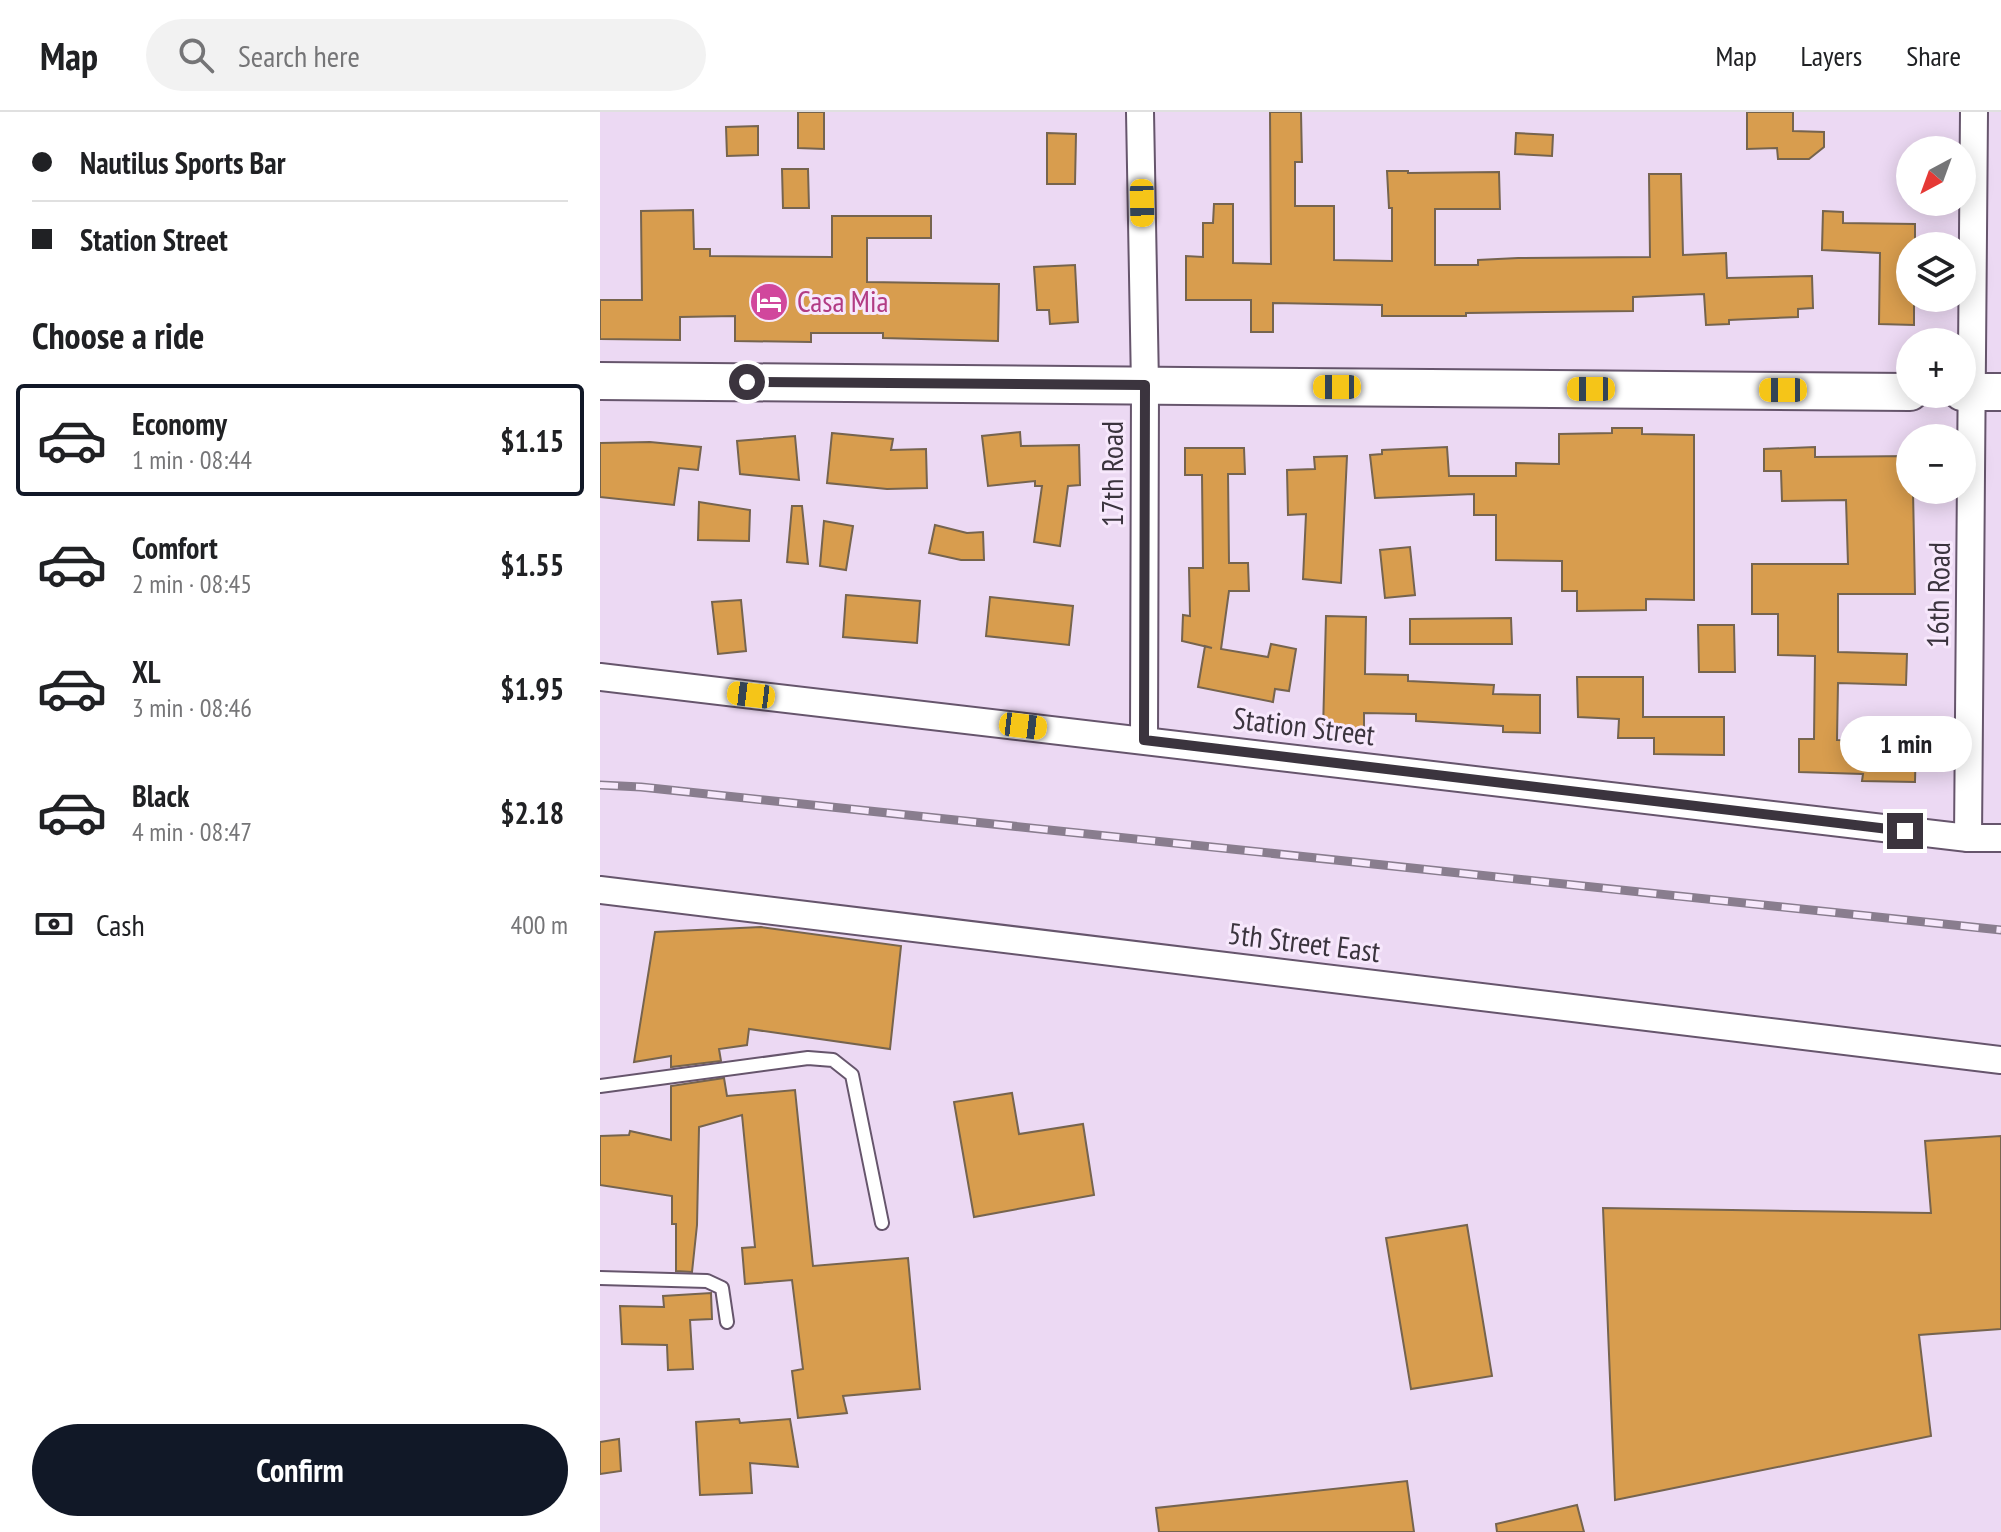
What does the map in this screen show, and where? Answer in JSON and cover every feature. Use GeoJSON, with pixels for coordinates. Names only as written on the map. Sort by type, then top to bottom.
{"type":"FeatureCollection","features":[{"type":"Feature","properties":{"kind":"main road"},"geometry":{"type":"LineString","coordinates":[[600,381],[1896,392]]}},
{"type":"Feature","properties":{"kind":"street","name":"17th Road"},"geometry":{"type":"LineString","coordinates":[[1140,112],[1145,385],[1144,740]]}},
{"type":"Feature","properties":{"kind":"street","name":"16th Road"},"geometry":{"type":"LineString","coordinates":[[1968,838],[1979,392],[1974,112]]}},
{"type":"Feature","properties":{"kind":"street","name":"Station Street"},"geometry":{"type":"LineString","coordinates":[[600,677],[1968,838],[2001,838]]}},
{"type":"Feature","properties":{"kind":"street","name":"5th Street East"},"geometry":{"type":"LineString","coordinates":[[600,890],[2001,1060]]}},
{"type":"Feature","properties":{"kind":"lane"},"geometry":{"type":"LineString","coordinates":[[600,1086],[808,1058],[833,1060],[852,1075],[882,1223]]}},
{"type":"Feature","properties":{"kind":"lane"},"geometry":{"type":"LineString","coordinates":[[600,1278],[707,1281],[722,1288],[727,1322]]}},
{"type":"Feature","properties":{"kind":"building"},"geometry":{"type":"Polygon","coordinates":[[[798,112],[824,112],[824,149],[798,148],[798,112]]]}},
{"type":"Feature","properties":{"kind":"building"},"geometry":{"type":"Polygon","coordinates":[[[1270,112],[1301,112],[1302,162],[1295,162],[1295,206],[1334,206],[1334,260],[1392,261],[1392,208],[1389,208],[1387,171],[1499,172],[1500,209],[1435,209],[1435,265],[1478,265],[1478,260],[1518,258],[1650,257],[1649,174],[1681,174],[1683,255],[1726,253],[1727,278],[1812,276],[1813,308],[1798,309],[1798,317],[1729,320],[1729,324],[1706,325],[1704,294],[1633,297],[1633,311],[1466,313],[1466,316],[1382,316],[1382,305],[1273,303],[1273,332],[1251,332],[1251,300],[1186,300],[1186,256],[1203,257],[1203,223],[1213,223],[1214,204],[1233,204],[1233,263],[1271,264],[1270,112]]]}},
{"type":"Feature","properties":{"kind":"building"},"geometry":{"type":"Polygon","coordinates":[[[1747,112],[1793,112],[1793,131],[1824,132],[1824,147],[1809,159],[1778,159],[1777,148],[1747,149],[1747,112]]]}},
{"type":"Feature","properties":{"kind":"building"},"geometry":{"type":"Polygon","coordinates":[[[758,126],[758,155],[727,156],[726,127],[758,126]]]}},
{"type":"Feature","properties":{"kind":"building"},"geometry":{"type":"Polygon","coordinates":[[[1047,133],[1076,134],[1075,184],[1047,184],[1047,133]]]}},
{"type":"Feature","properties":{"kind":"building"},"geometry":{"type":"Polygon","coordinates":[[[1516,133],[1553,135],[1552,156],[1515,154],[1516,133]]]}},
{"type":"Feature","properties":{"kind":"building"},"geometry":{"type":"Polygon","coordinates":[[[782,169],[808,169],[809,208],[783,208],[782,169]]]}},
{"type":"Feature","properties":{"kind":"building"},"geometry":{"type":"Polygon","coordinates":[[[693,210],[694,249],[710,249],[710,256],[832,257],[832,216],[931,216],[931,238],[867,238],[867,282],[999,284],[998,341],[883,338],[883,333],[811,333],[811,342],[735,341],[735,316],[680,317],[680,340],[600,339],[600,300],[642,300],[641,211],[693,210]]]}},
{"type":"Feature","properties":{"kind":"building"},"geometry":{"type":"Polygon","coordinates":[[[1823,211],[1843,212],[1843,223],[1915,224],[1915,232],[1896,232],[1896,312],[1914,312],[1914,325],[1879,324],[1880,253],[1822,250],[1823,211]]]}},
{"type":"Feature","properties":{"kind":"building"},"geometry":{"type":"Polygon","coordinates":[[[1075,265],[1078,322],[1050,324],[1049,310],[1037,310],[1034,267],[1075,265]]]}},
{"type":"Feature","properties":{"kind":"building"},"geometry":{"type":"Polygon","coordinates":[[[1612,428],[1642,428],[1642,434],[1694,435],[1694,600],[1646,599],[1646,610],[1577,611],[1577,591],[1562,591],[1562,561],[1496,560],[1496,515],[1474,515],[1474,494],[1375,498],[1370,455],[1382,454],[1382,450],[1447,447],[1449,476],[1516,476],[1516,463],[1559,464],[1559,434],[1612,433],[1612,428]]]}},
{"type":"Feature","properties":{"kind":"building"},"geometry":{"type":"Polygon","coordinates":[[[1020,432],[1021,446],[1079,445],[1080,485],[1068,486],[1060,546],[1034,542],[1042,486],[1035,486],[1035,481],[988,486],[982,436],[1020,432]]]}},
{"type":"Feature","properties":{"kind":"building"},"geometry":{"type":"Polygon","coordinates":[[[832,433],[893,439],[891,450],[926,449],[927,488],[887,489],[827,483],[832,433]]]}},
{"type":"Feature","properties":{"kind":"building"},"geometry":{"type":"Polygon","coordinates":[[[795,436],[799,480],[740,474],[737,441],[795,436]]]}},
{"type":"Feature","properties":{"kind":"building"},"geometry":{"type":"Polygon","coordinates":[[[650,442],[701,447],[698,470],[679,468],[674,505],[600,497],[600,443],[650,442]]]}},
{"type":"Feature","properties":{"kind":"building"},"geometry":{"type":"Polygon","coordinates":[[[1815,447],[1815,457],[1896,456],[1896,504],[1913,504],[1915,594],[1838,594],[1838,652],[1907,654],[1906,685],[1838,683],[1837,740],[1916,741],[1915,782],[1862,781],[1863,774],[1799,772],[1799,739],[1814,739],[1815,656],[1778,655],[1778,614],[1752,614],[1752,564],[1848,564],[1846,500],[1782,501],[1781,471],[1764,471],[1764,449],[1815,447]]]}},
{"type":"Feature","properties":{"kind":"building"},"geometry":{"type":"Polygon","coordinates":[[[1185,448],[1244,448],[1245,474],[1228,474],[1229,563],[1248,563],[1249,591],[1229,591],[1221,649],[1268,657],[1271,644],[1296,649],[1289,691],[1275,689],[1273,702],[1198,687],[1205,646],[1182,641],[1183,615],[1190,616],[1189,568],[1203,568],[1202,475],[1185,475],[1185,448]]]}},
{"type":"Feature","properties":{"kind":"building"},"geometry":{"type":"Polygon","coordinates":[[[1347,456],[1341,583],[1303,579],[1306,514],[1288,515],[1287,470],[1315,469],[1314,457],[1347,456]]]}},
{"type":"Feature","properties":{"kind":"building"},"geometry":{"type":"Polygon","coordinates":[[[699,502],[750,510],[749,541],[698,540],[699,502]]]}},
{"type":"Feature","properties":{"kind":"building"},"geometry":{"type":"Polygon","coordinates":[[[792,506],[802,506],[808,564],[787,562],[792,506]]]}},
{"type":"Feature","properties":{"kind":"building"},"geometry":{"type":"Polygon","coordinates":[[[824,521],[853,526],[846,570],[820,566],[824,521]]]}},
{"type":"Feature","properties":{"kind":"building"},"geometry":{"type":"Polygon","coordinates":[[[935,525],[967,533],[983,532],[984,560],[961,560],[929,553],[935,525]]]}},
{"type":"Feature","properties":{"kind":"building"},"geometry":{"type":"Polygon","coordinates":[[[1410,547],[1415,595],[1385,598],[1380,550],[1410,547]]]}},
{"type":"Feature","properties":{"kind":"building"},"geometry":{"type":"Polygon","coordinates":[[[846,595],[920,601],[917,643],[843,637],[846,595]]]}},
{"type":"Feature","properties":{"kind":"building"},"geometry":{"type":"Polygon","coordinates":[[[990,597],[1073,606],[1069,645],[986,636],[990,597]]]}},
{"type":"Feature","properties":{"kind":"building"},"geometry":{"type":"Polygon","coordinates":[[[741,600],[746,651],[718,654],[712,602],[741,600]]]}},
{"type":"Feature","properties":{"kind":"building"},"geometry":{"type":"Polygon","coordinates":[[[1326,616],[1366,617],[1365,674],[1408,675],[1408,681],[1494,685],[1493,694],[1540,695],[1540,733],[1503,732],[1503,726],[1416,721],[1416,714],[1364,713],[1364,731],[1323,730],[1326,616]]]}},
{"type":"Feature","properties":{"kind":"building"},"geometry":{"type":"Polygon","coordinates":[[[1511,618],[1512,644],[1410,644],[1410,619],[1511,618]]]}},
{"type":"Feature","properties":{"kind":"building"},"geometry":{"type":"Polygon","coordinates":[[[1698,625],[1734,625],[1735,672],[1699,672],[1698,625]]]}},
{"type":"Feature","properties":{"kind":"building"},"geometry":{"type":"Polygon","coordinates":[[[1577,677],[1643,677],[1643,717],[1724,717],[1724,755],[1654,754],[1654,738],[1618,738],[1619,719],[1578,717],[1577,677]]]}},
{"type":"Feature","properties":{"kind":"building"},"geometry":{"type":"Polygon","coordinates":[[[761,927],[901,946],[890,1049],[749,1029],[747,1045],[719,1049],[721,1061],[671,1067],[671,1056],[634,1062],[655,932],[761,927]]]}},
{"type":"Feature","properties":{"kind":"building"},"geometry":{"type":"Polygon","coordinates":[[[724,1078],[727,1096],[795,1090],[813,1266],[908,1258],[920,1389],[843,1396],[847,1413],[798,1418],[792,1371],[803,1369],[792,1280],[745,1284],[742,1248],[755,1247],[742,1115],[699,1127],[697,1225],[692,1272],[676,1271],[676,1224],[672,1224],[672,1196],[600,1185],[600,1136],[629,1135],[630,1131],[671,1140],[671,1086],[724,1078]]]}},
{"type":"Feature","properties":{"kind":"building"},"geometry":{"type":"Polygon","coordinates":[[[1012,1093],[1019,1134],[1083,1124],[1094,1195],[974,1217],[954,1102],[1012,1093]]]}},
{"type":"Feature","properties":{"kind":"building"},"geometry":{"type":"Polygon","coordinates":[[[2001,1136],[2001,1329],[1919,1335],[1931,1436],[1615,1500],[1603,1208],[1931,1213],[1925,1141],[2001,1136]]]}},
{"type":"Feature","properties":{"kind":"building"},"geometry":{"type":"Polygon","coordinates":[[[1467,1225],[1492,1376],[1411,1389],[1386,1238],[1467,1225]]]}},
{"type":"Feature","properties":{"kind":"building"},"geometry":{"type":"Polygon","coordinates":[[[711,1293],[712,1319],[690,1320],[693,1369],[668,1370],[667,1345],[622,1344],[620,1306],[664,1307],[663,1296],[711,1293]]]}},
{"type":"Feature","properties":{"kind":"building"},"geometry":{"type":"Polygon","coordinates":[[[739,1419],[740,1423],[790,1419],[798,1467],[750,1463],[752,1493],[700,1495],[696,1422],[739,1419]]]}},
{"type":"Feature","properties":{"kind":"building"},"geometry":{"type":"Polygon","coordinates":[[[619,1439],[621,1471],[600,1474],[600,1442],[619,1439]]]}},
{"type":"Feature","properties":{"kind":"building"},"geometry":{"type":"Polygon","coordinates":[[[1407,1481],[1414,1532],[1159,1532],[1156,1508],[1407,1481]]]}},
{"type":"Feature","properties":{"kind":"building"},"geometry":{"type":"Polygon","coordinates":[[[1577,1505],[1584,1532],[1497,1532],[1496,1524],[1577,1505]]]}},
{"type":"Feature","properties":{"kind":"railway"},"geometry":{"type":"LineString","coordinates":[[600,785],[2001,930]]}},
{"type":"Feature","properties":{"kind":"place","name":"Casa Mia"},"geometry":{"type":"Point","coordinates":[769,302]}},
{"type":"Feature","properties":{"kind":"route"},"geometry":{"type":"LineString","coordinates":[[747,382],[1145,385],[1144,740],[1905,831]]}}]}
